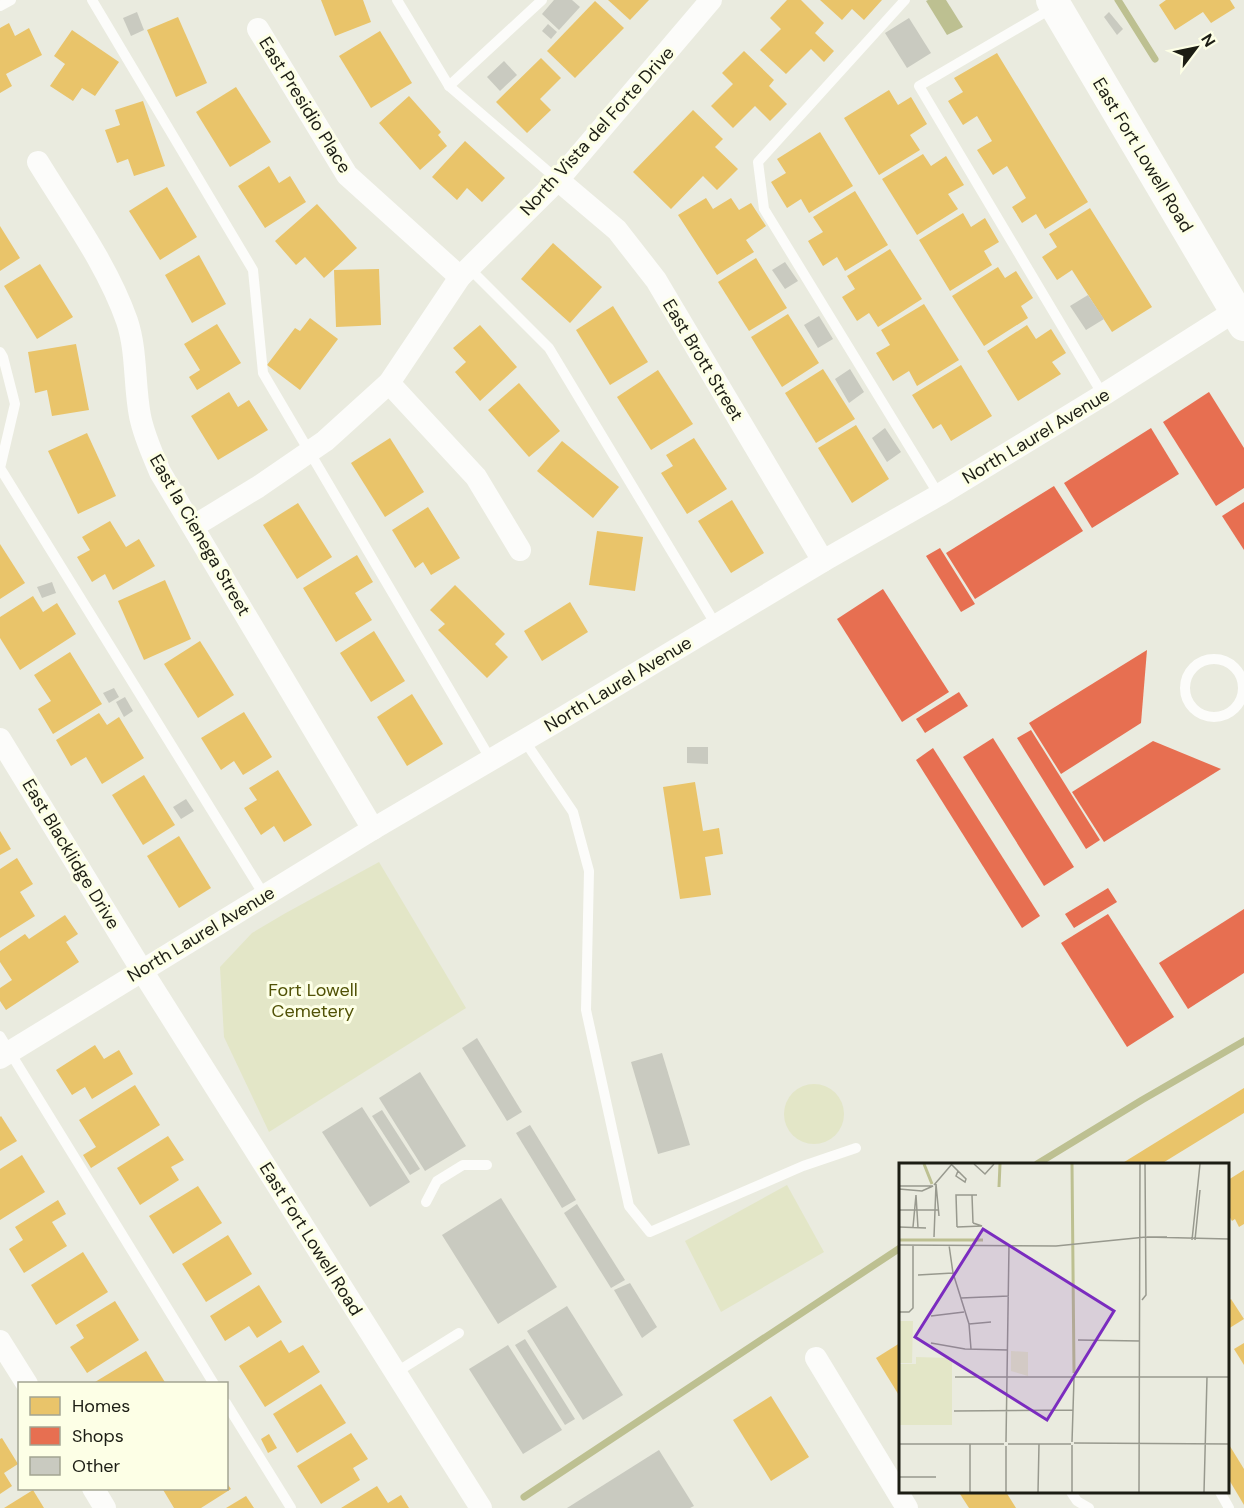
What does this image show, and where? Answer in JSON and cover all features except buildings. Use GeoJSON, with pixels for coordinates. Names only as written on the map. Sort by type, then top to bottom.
{"type":"FeatureCollection","features":[{"type":"Feature","properties":{"kind":"main road","name":"East Fort Lowell Road"},"geometry":{"type":"LineString","coordinates":[[1054,3],[1240,318]]}},
{"type":"Feature","properties":{"kind":"street","name":"North Vista del Forte Drive"},"geometry":{"type":"LineString","coordinates":[[194,526],[309,453],[389,383],[464,273],[558,180],[711,0]]}},
{"type":"Feature","properties":{"kind":"street","name":"East Presidio Place"},"geometry":{"type":"LineString","coordinates":[[258,29],[346,175],[464,273]]}},
{"type":"Feature","properties":{"kind":"street","name":"East la Cienega Street"},"geometry":{"type":"LineString","coordinates":[[38,162],[117,295],[134,353],[140,416],[148,445],[160,472],[373,829]]}},
{"type":"Feature","properties":{"kind":"street","name":"East Brott Street"},"geometry":{"type":"LineString","coordinates":[[558,180],[617,230],[656,280],[823,561]]}},
{"type":"Feature","properties":{"kind":"street","name":"North Laurel Avenue"},"geometry":{"type":"LineString","coordinates":[[3,1048],[141,969],[823,561],[939,495],[1103,395],[1240,318]]}},
{"type":"Feature","properties":{"kind":"street"},"geometry":{"type":"LineString","coordinates":[[389,383],[476,477],[520,550]]}},
{"type":"Feature","properties":{"kind":"street","name":"East Blacklidge Drive"},"geometry":{"type":"LineString","coordinates":[[0,739],[141,969]]}},
{"type":"Feature","properties":{"kind":"street","name":"East Fort Lowell Road"},"geometry":{"type":"LineString","coordinates":[[141,969],[481,1508]]}},
{"type":"Feature","properties":{"kind":"street"},"geometry":{"type":"LineString","coordinates":[[0,1341],[26,1382]]}},
{"type":"Feature","properties":{"kind":"street"},"geometry":{"type":"LineString","coordinates":[[816,1358],[907,1508]]}},
{"type":"Feature","properties":{"kind":"street"},"geometry":{"type":"LineString","coordinates":[[94,1490],[105,1508]]}},
{"type":"Feature","properties":{"kind":"lane"},"geometry":{"type":"LineString","coordinates":[[0,6],[11,0]]}},
{"type":"Feature","properties":{"kind":"lane"},"geometry":{"type":"LineString","coordinates":[[92,0],[253,270],[264,373],[491,760]]}},
{"type":"Feature","properties":{"kind":"lane"},"geometry":{"type":"LineString","coordinates":[[397,0],[449,86],[558,180]]}},
{"type":"Feature","properties":{"kind":"lane"},"geometry":{"type":"LineString","coordinates":[[449,86],[542,0]]}},
{"type":"Feature","properties":{"kind":"lane"},"geometry":{"type":"LineString","coordinates":[[904,0],[758,162],[764,209],[939,495]]}},
{"type":"Feature","properties":{"kind":"lane"},"geometry":{"type":"LineString","coordinates":[[1054,3],[919,86],[1103,395]]}},
{"type":"Feature","properties":{"kind":"lane"},"geometry":{"type":"LineString","coordinates":[[464,273],[549,348],[716,625]]}},
{"type":"Feature","properties":{"kind":"lane"},"geometry":{"type":"LineString","coordinates":[[0,352],[15,404],[0,468],[264,895]]}},
{"type":"Feature","properties":{"kind":"lane"},"geometry":{"type":"LineString","coordinates":[[1215,659],[1241,670],[1243,690],[1236,708],[1229,714],[1220,717],[1200,714],[1187,699],[1185,689],[1187,680],[1191,671],[1198,664],[1215,659]]}},
{"type":"Feature","properties":{"kind":"lane"},"geometry":{"type":"LineString","coordinates":[[525,740],[573,812],[589,871],[586,1010],[629,1206],[650,1232],[803,1166],[856,1148]]}},
{"type":"Feature","properties":{"kind":"lane"},"geometry":{"type":"LineString","coordinates":[[3,1048],[213,1382]]}},
{"type":"Feature","properties":{"kind":"lane"},"geometry":{"type":"LineString","coordinates":[[426,1202],[437,1181],[463,1165],[486,1165]]}},
{"type":"Feature","properties":{"kind":"lane"},"geometry":{"type":"LineString","coordinates":[[395,1373],[459,1333]]}},
{"type":"Feature","properties":{"kind":"lane"},"geometry":{"type":"LineString","coordinates":[[228,1406],[291,1508]]}},
{"type":"Feature","properties":{"kind":"lane"},"geometry":{"type":"LineString","coordinates":[[1072,1493],[1077,1501],[1089,1508]]}},
{"type":"Feature","properties":{"kind":"lane"},"geometry":{"type":"LineString","coordinates":[[1221,1493],[1229,1508]]}},
{"type":"Feature","properties":{"kind":"green space","name":"Fort Lowell Cemetery"},"geometry":{"type":"Polygon","coordinates":[[[379,862],[466,1008],[269,1132],[224,1037],[220,967],[252,933],[379,862]]]}},
{"type":"Feature","properties":{"kind":"green space"},"geometry":{"type":"Polygon","coordinates":[[[814,1084],[831,1089],[839,1097],[844,1114],[839,1131],[831,1139],[814,1144],[797,1139],[789,1131],[784,1114],[789,1097],[797,1089],[814,1084]]]}},
{"type":"Feature","properties":{"kind":"green space"},"geometry":{"type":"Polygon","coordinates":[[[787,1185],[824,1252],[721,1312],[685,1241],[787,1185]]]}},
{"type":"Feature","properties":{"kind":"shaded area"},"geometry":{"type":"Polygon","coordinates":[[[946,0],[963,27],[947,35],[926,1],[946,0]]]}},
{"type":"Feature","properties":{"kind":"waterway"},"geometry":{"type":"LineString","coordinates":[[1118,0],[1155,59]]}},
{"type":"Feature","properties":{"kind":"waterway"},"geometry":{"type":"LineString","coordinates":[[1039,1163],[1244,1041]]}},
{"type":"Feature","properties":{"kind":"waterway"},"geometry":{"type":"LineString","coordinates":[[524,1497],[899,1249]]}}]}
